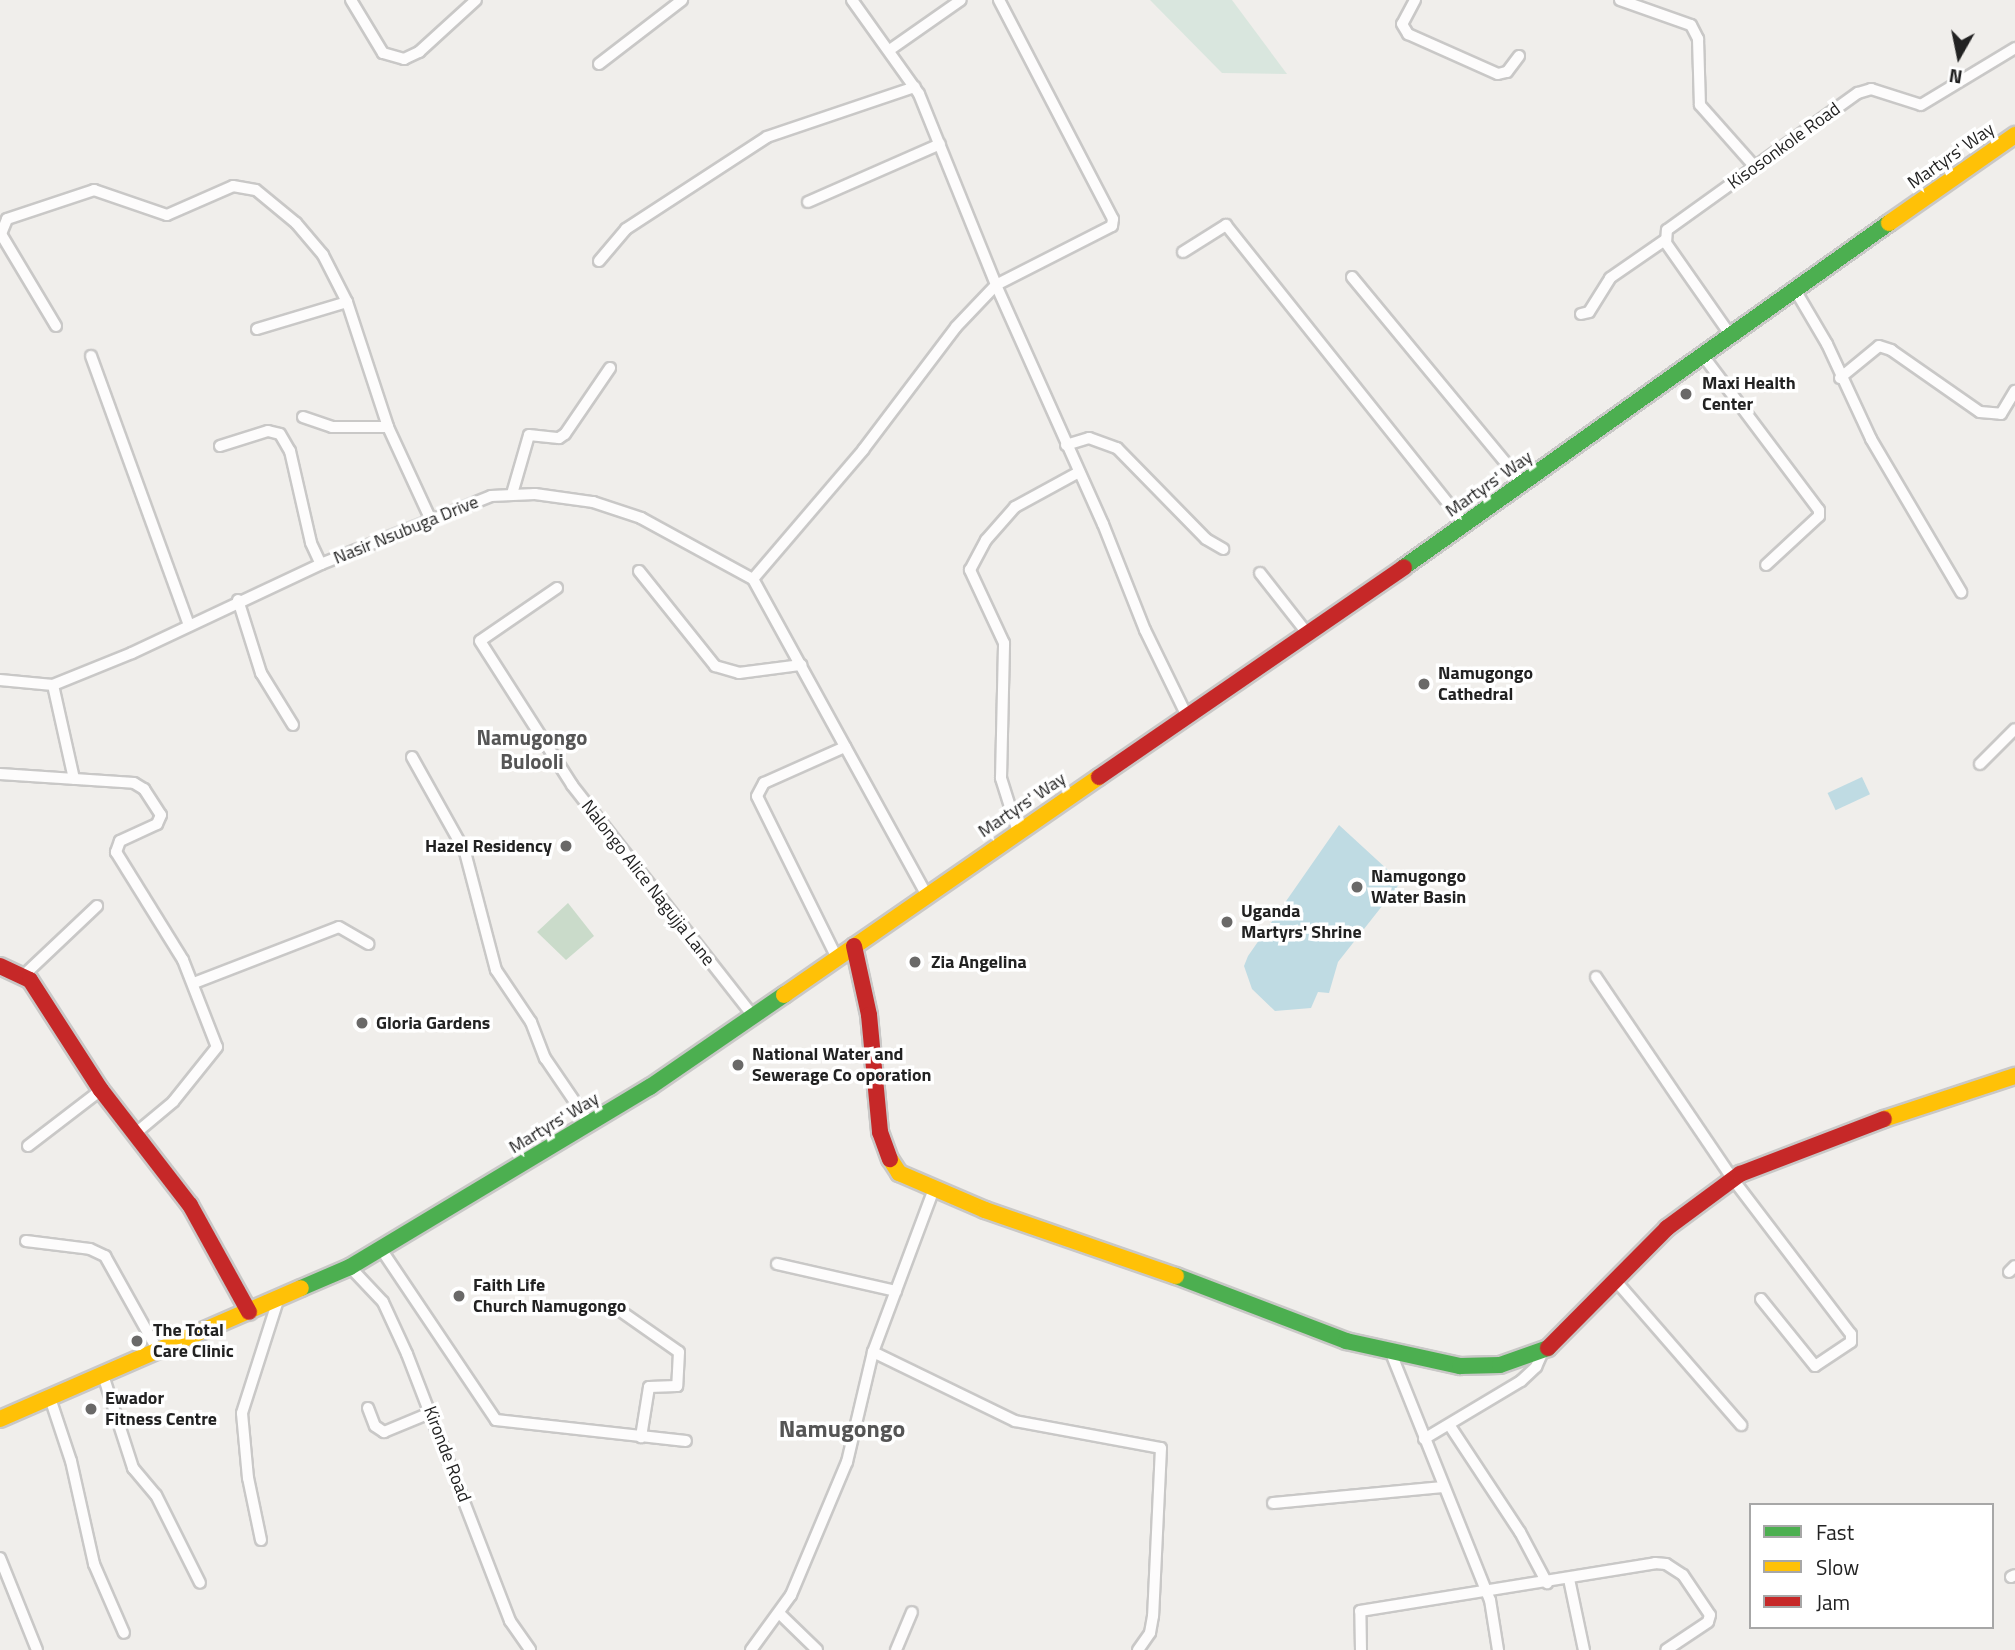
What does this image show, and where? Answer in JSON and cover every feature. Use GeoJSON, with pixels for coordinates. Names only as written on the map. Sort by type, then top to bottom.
{"type":"FeatureCollection","features":[{"type":"Feature","properties":{"kind":"main road","name":"Martyrs' Way"},"geometry":{"type":"LineString","coordinates":[[0,1419],[350,1267],[590,1124],[753,1016],[836,956],[1523,484],[1729,333],[2015,135]]}},
{"type":"Feature","properties":{"kind":"main road"},"geometry":{"type":"LineString","coordinates":[[853,946],[866,995],[883,1145],[900,1173],[933,1189],[1124,1262],[1391,1353],[1481,1367],[1543,1351],[1558,1342],[1667,1228],[1732,1178],[1859,1127],[2015,1076]]}},
{"type":"Feature","properties":{"kind":"main road"},"geometry":{"type":"LineString","coordinates":[[0,966],[23,976],[102,1090],[137,1132],[190,1205],[249,1311]]}},
{"type":"Feature","properties":{"kind":"street"},"geometry":{"type":"LineString","coordinates":[[351,0],[383,53],[404,59],[419,52],[475,0]]}},
{"type":"Feature","properties":{"kind":"street"},"geometry":{"type":"LineString","coordinates":[[599,64],[682,0]]}},
{"type":"Feature","properties":{"kind":"street"},"geometry":{"type":"LineString","coordinates":[[852,0],[863,4],[915,87],[996,285],[1079,471],[1144,630],[1187,716]]}},
{"type":"Feature","properties":{"kind":"street"},"geometry":{"type":"LineString","coordinates":[[891,49],[961,0]]}},
{"type":"Feature","properties":{"kind":"street"},"geometry":{"type":"LineString","coordinates":[[927,896],[753,579],[863,450],[956,327],[996,285],[1102,234],[1113,223],[999,0]]}},
{"type":"Feature","properties":{"kind":"street"},"geometry":{"type":"LineString","coordinates":[[1415,0],[1402,24],[1408,34],[1498,74],[1507,72],[1519,56]]}},
{"type":"Feature","properties":{"kind":"street"},"geometry":{"type":"LineString","coordinates":[[1620,0],[1691,25],[1698,39],[1700,105],[1755,167]]}},
{"type":"Feature","properties":{"kind":"street","name":"Kisosonkole Road"},"geometry":{"type":"LineString","coordinates":[[1581,314],[1589,312],[1610,278],[1665,240],[1667,230],[1858,93],[1871,89],[1921,105],[2015,48]]}},
{"type":"Feature","properties":{"kind":"street"},"geometry":{"type":"LineString","coordinates":[[600,261],[626,229],[766,137],[915,87]]}},
{"type":"Feature","properties":{"kind":"street"},"geometry":{"type":"LineString","coordinates":[[808,202],[940,144]]}},
{"type":"Feature","properties":{"kind":"street"},"geometry":{"type":"LineString","coordinates":[[56,326],[1,234],[1,226],[15,215],[99,190],[167,215],[233,186],[256,190],[312,240],[347,302],[388,427],[429,518]]}},
{"type":"Feature","properties":{"kind":"street"},"geometry":{"type":"LineString","coordinates":[[1183,252],[1226,225],[1465,524]]}},
{"type":"Feature","properties":{"kind":"street"},"geometry":{"type":"LineString","coordinates":[[1665,240],[1729,333]]}},
{"type":"Feature","properties":{"kind":"street"},"geometry":{"type":"LineString","coordinates":[[1352,277],[1523,484]]}},
{"type":"Feature","properties":{"kind":"street"},"geometry":{"type":"LineString","coordinates":[[1794,288],[1827,344],[1840,378],[1961,592]]}},
{"type":"Feature","properties":{"kind":"street"},"geometry":{"type":"LineString","coordinates":[[257,328],[347,302]]}},
{"type":"Feature","properties":{"kind":"street"},"geometry":{"type":"LineString","coordinates":[[1840,378],[1879,346],[1891,350],[1980,412],[2001,414],[2015,391]]}},
{"type":"Feature","properties":{"kind":"street"},"geometry":{"type":"LineString","coordinates":[[1701,353],[1820,512],[1766,565]]}},
{"type":"Feature","properties":{"kind":"street"},"geometry":{"type":"LineString","coordinates":[[91,356],[188,623]]}},
{"type":"Feature","properties":{"kind":"street"},"geometry":{"type":"LineString","coordinates":[[512,494],[529,435],[559,438],[565,434],[610,368]]}},
{"type":"Feature","properties":{"kind":"street"},"geometry":{"type":"LineString","coordinates":[[303,417],[332,427],[388,427]]}},
{"type":"Feature","properties":{"kind":"street"},"geometry":{"type":"LineString","coordinates":[[220,446],[268,431],[280,434],[290,451],[311,543],[321,564]]}},
{"type":"Feature","properties":{"kind":"street"},"geometry":{"type":"LineString","coordinates":[[1066,445],[1089,438],[1117,448],[1206,539],[1223,549]]}},
{"type":"Feature","properties":{"kind":"street"},"geometry":{"type":"LineString","coordinates":[[1017,832],[1001,778],[1004,643],[970,570],[986,540],[1015,507],[1079,471]]}},
{"type":"Feature","properties":{"kind":"street","name":"Nasir Nsubuga Drive"},"geometry":{"type":"LineString","coordinates":[[0,680],[53,685],[132,653],[188,623],[321,564],[429,518],[491,496],[512,494],[567,498],[625,511],[753,579]]}},
{"type":"Feature","properties":{"kind":"street"},"geometry":{"type":"LineString","coordinates":[[639,571],[715,666],[739,673],[801,665]]}},
{"type":"Feature","properties":{"kind":"street"},"geometry":{"type":"LineString","coordinates":[[1260,573],[1307,633]]}},
{"type":"Feature","properties":{"kind":"street","name":"Nalongo Alice Nagujja Lane"},"geometry":{"type":"LineString","coordinates":[[557,589],[480,641],[572,785],[753,1016]]}},
{"type":"Feature","properties":{"kind":"street"},"geometry":{"type":"LineString","coordinates":[[238,600],[261,673],[293,725]]}},
{"type":"Feature","properties":{"kind":"street"},"geometry":{"type":"LineString","coordinates":[[53,685],[74,779]]}},
{"type":"Feature","properties":{"kind":"street"},"geometry":{"type":"LineString","coordinates":[[1980,764],[2015,729]]}},
{"type":"Feature","properties":{"kind":"street"},"geometry":{"type":"LineString","coordinates":[[836,956],[757,796],[764,783],[845,747]]}},
{"type":"Feature","properties":{"kind":"street"},"geometry":{"type":"LineString","coordinates":[[412,757],[465,852],[496,970],[531,1022],[545,1058],[590,1124]]}},
{"type":"Feature","properties":{"kind":"street"},"geometry":{"type":"LineString","coordinates":[[0,774],[140,785],[161,815],[157,824],[120,841],[116,849],[194,984],[216,1051],[173,1102],[137,1132]]}},
{"type":"Feature","properties":{"kind":"street"},"geometry":{"type":"LineString","coordinates":[[23,976],[97,906]]}},
{"type":"Feature","properties":{"kind":"street"},"geometry":{"type":"LineString","coordinates":[[194,984],[333,929],[345,929],[368,944]]}},
{"type":"Feature","properties":{"kind":"street"},"geometry":{"type":"LineString","coordinates":[[1596,977],[1732,1178],[1850,1334],[1852,1342],[1815,1366],[1761,1298]]}},
{"type":"Feature","properties":{"kind":"street"},"geometry":{"type":"LineString","coordinates":[[28,1146],[102,1090]]}},
{"type":"Feature","properties":{"kind":"street"},"geometry":{"type":"LineString","coordinates":[[751,1650],[779,1613],[847,1462],[873,1352],[933,1189]]}},
{"type":"Feature","properties":{"kind":"street"},"geometry":{"type":"LineString","coordinates":[[26,1241],[90,1248],[105,1256],[158,1351]]}},
{"type":"Feature","properties":{"kind":"street"},"geometry":{"type":"LineString","coordinates":[[381,1249],[454,1355],[491,1417],[686,1441]]}},
{"type":"Feature","properties":{"kind":"street"},"geometry":{"type":"LineString","coordinates":[[777,1264],[896,1291]]}},
{"type":"Feature","properties":{"kind":"street","name":"Kironde Road"},"geometry":{"type":"LineString","coordinates":[[350,1267],[383,1302],[432,1412],[510,1622],[530,1650]]}},
{"type":"Feature","properties":{"kind":"street"},"geometry":{"type":"LineString","coordinates":[[1616,1282],[1741,1425]]}},
{"type":"Feature","properties":{"kind":"street"},"geometry":{"type":"LineString","coordinates":[[261,1541],[248,1478],[242,1413],[278,1300]]}},
{"type":"Feature","properties":{"kind":"street"},"geometry":{"type":"LineString","coordinates":[[619,1310],[679,1352],[677,1386],[649,1387],[641,1437]]}},
{"type":"Feature","properties":{"kind":"street"},"geometry":{"type":"LineString","coordinates":[[1424,1439],[1450,1426],[1530,1374],[1543,1351]]}},
{"type":"Feature","properties":{"kind":"street"},"geometry":{"type":"LineString","coordinates":[[873,1352],[1015,1422],[1161,1448],[1153,1616],[1150,1633],[1138,1650]]}},
{"type":"Feature","properties":{"kind":"street"},"geometry":{"type":"LineString","coordinates":[[1391,1353],[1487,1594],[1498,1650]]}},
{"type":"Feature","properties":{"kind":"street"},"geometry":{"type":"LineString","coordinates":[[103,1375],[133,1468],[156,1495],[200,1583]]}},
{"type":"Feature","properties":{"kind":"street"},"geometry":{"type":"LineString","coordinates":[[50,1398],[71,1461],[94,1564],[124,1633]]}},
{"type":"Feature","properties":{"kind":"street"},"geometry":{"type":"LineString","coordinates":[[368,1408],[375,1426],[384,1432],[432,1412]]}},
{"type":"Feature","properties":{"kind":"street"},"geometry":{"type":"LineString","coordinates":[[1450,1426],[1520,1532],[1547,1583]]}},
{"type":"Feature","properties":{"kind":"street"},"geometry":{"type":"LineString","coordinates":[[1273,1503],[1443,1487]]}},
{"type":"Feature","properties":{"kind":"street"},"geometry":{"type":"LineString","coordinates":[[0,1558],[37,1650]]}},
{"type":"Feature","properties":{"kind":"street"},"geometry":{"type":"LineString","coordinates":[[1361,1650],[1360,1611],[1487,1594],[1655,1563],[1674,1568],[1710,1615],[1708,1622],[1667,1650]]}},
{"type":"Feature","properties":{"kind":"street"},"geometry":{"type":"LineString","coordinates":[[1569,1579],[1584,1650]]}},
{"type":"Feature","properties":{"kind":"street"},"geometry":{"type":"LineString","coordinates":[[896,1650],[912,1612]]}},
{"type":"Feature","properties":{"kind":"street"},"geometry":{"type":"LineString","coordinates":[[779,1613],[817,1650]]}},
{"type":"Feature","properties":{"kind":"shaded area"},"geometry":{"type":"Polygon","coordinates":[[[1150,0],[1232,0],[1287,74],[1222,73],[1150,0]]]}},
{"type":"Feature","properties":{"kind":"green space"},"geometry":{"type":"Polygon","coordinates":[[[568,903],[594,936],[566,960],[537,932],[568,903]]]}},
{"type":"Feature","properties":{"kind":"water"},"geometry":{"type":"Polygon","coordinates":[[[1862,777],[1870,794],[1836,810],[1828,793],[1862,777]]]}},
{"type":"Feature","properties":{"kind":"water"},"geometry":{"type":"Polygon","coordinates":[[[1339,825],[1401,882],[1338,962],[1329,993],[1318,992],[1311,1008],[1275,1011],[1252,989],[1244,966],[1248,956],[1339,825]]]}},
{"type":"Feature","properties":{"kind":"traffic: fast"},"geometry":{"type":"LineString","coordinates":[[1404,567],[1889,223]]}},
{"type":"Feature","properties":{"kind":"traffic: fast"},"geometry":{"type":"LineString","coordinates":[[301,1288],[350,1267],[650,1087],[784,995]]}},
{"type":"Feature","properties":{"kind":"traffic: fast"},"geometry":{"type":"LineString","coordinates":[[1176,1276],[1346,1341],[1460,1366],[1500,1365],[1548,1348]]}},
{"type":"Feature","properties":{"kind":"traffic: slow"},"geometry":{"type":"LineString","coordinates":[[1889,223],[2015,135]]}},
{"type":"Feature","properties":{"kind":"traffic: slow"},"geometry":{"type":"LineString","coordinates":[[784,995],[1099,777]]}},
{"type":"Feature","properties":{"kind":"traffic: slow"},"geometry":{"type":"LineString","coordinates":[[1884,1119],[2015,1076]]}},
{"type":"Feature","properties":{"kind":"traffic: slow"},"geometry":{"type":"LineString","coordinates":[[890,1159],[899,1173],[985,1210],[1176,1276]]}},
{"type":"Feature","properties":{"kind":"traffic: slow"},"geometry":{"type":"LineString","coordinates":[[0,1419],[301,1288]]}},
{"type":"Feature","properties":{"kind":"traffic: jam"},"geometry":{"type":"LineString","coordinates":[[1099,777],[1404,567]]}},
{"type":"Feature","properties":{"kind":"traffic: jam"},"geometry":{"type":"LineString","coordinates":[[854,946],[869,1015],[880,1132],[890,1159]]}},
{"type":"Feature","properties":{"kind":"traffic: jam"},"geometry":{"type":"LineString","coordinates":[[0,966],[30,980],[101,1090],[190,1205],[249,1312]]}},
{"type":"Feature","properties":{"kind":"traffic: jam"},"geometry":{"type":"LineString","coordinates":[[1548,1348],[1667,1228],[1740,1174],[1884,1119]]}},
{"type":"Feature","properties":{"kind":"place","name":"Maxi Health Center"},"geometry":{"type":"Point","coordinates":[1686,394]}},
{"type":"Feature","properties":{"kind":"place","name":"Namugongo Cathedral"},"geometry":{"type":"Point","coordinates":[1424,684]}},
{"type":"Feature","properties":{"kind":"place","name":"Hazel Residency"},"geometry":{"type":"Point","coordinates":[566,846]}},
{"type":"Feature","properties":{"kind":"place","name":"Namugongo Water Basin"},"geometry":{"type":"Point","coordinates":[1357,887]}},
{"type":"Feature","properties":{"kind":"place","name":"Uganda Martyrs' Shrine"},"geometry":{"type":"Point","coordinates":[1227,922]}},
{"type":"Feature","properties":{"kind":"place","name":"Zia Angelina"},"geometry":{"type":"Point","coordinates":[915,962]}},
{"type":"Feature","properties":{"kind":"place","name":"Gloria Gardens"},"geometry":{"type":"Point","coordinates":[362,1023]}},
{"type":"Feature","properties":{"kind":"place","name":"National Water and Sewerage Co oporation"},"geometry":{"type":"Point","coordinates":[738,1065]}},
{"type":"Feature","properties":{"kind":"place","name":"Faith Life Church Namugongo"},"geometry":{"type":"Point","coordinates":[459,1296]}},
{"type":"Feature","properties":{"kind":"place","name":"The Total Care Clinic"},"geometry":{"type":"Point","coordinates":[137,1341]}},
{"type":"Feature","properties":{"kind":"place","name":"Ewador Fitness Centre"},"geometry":{"type":"Point","coordinates":[91,1409]}},
{"type":"Feature","properties":{"kind":"district","name":"Namugongo Bulooli"},"geometry":{"type":"Point","coordinates":[532,749]}},
{"type":"Feature","properties":{"kind":"district","name":"Namugongo"},"geometry":{"type":"Point","coordinates":[842,1429]}}]}
